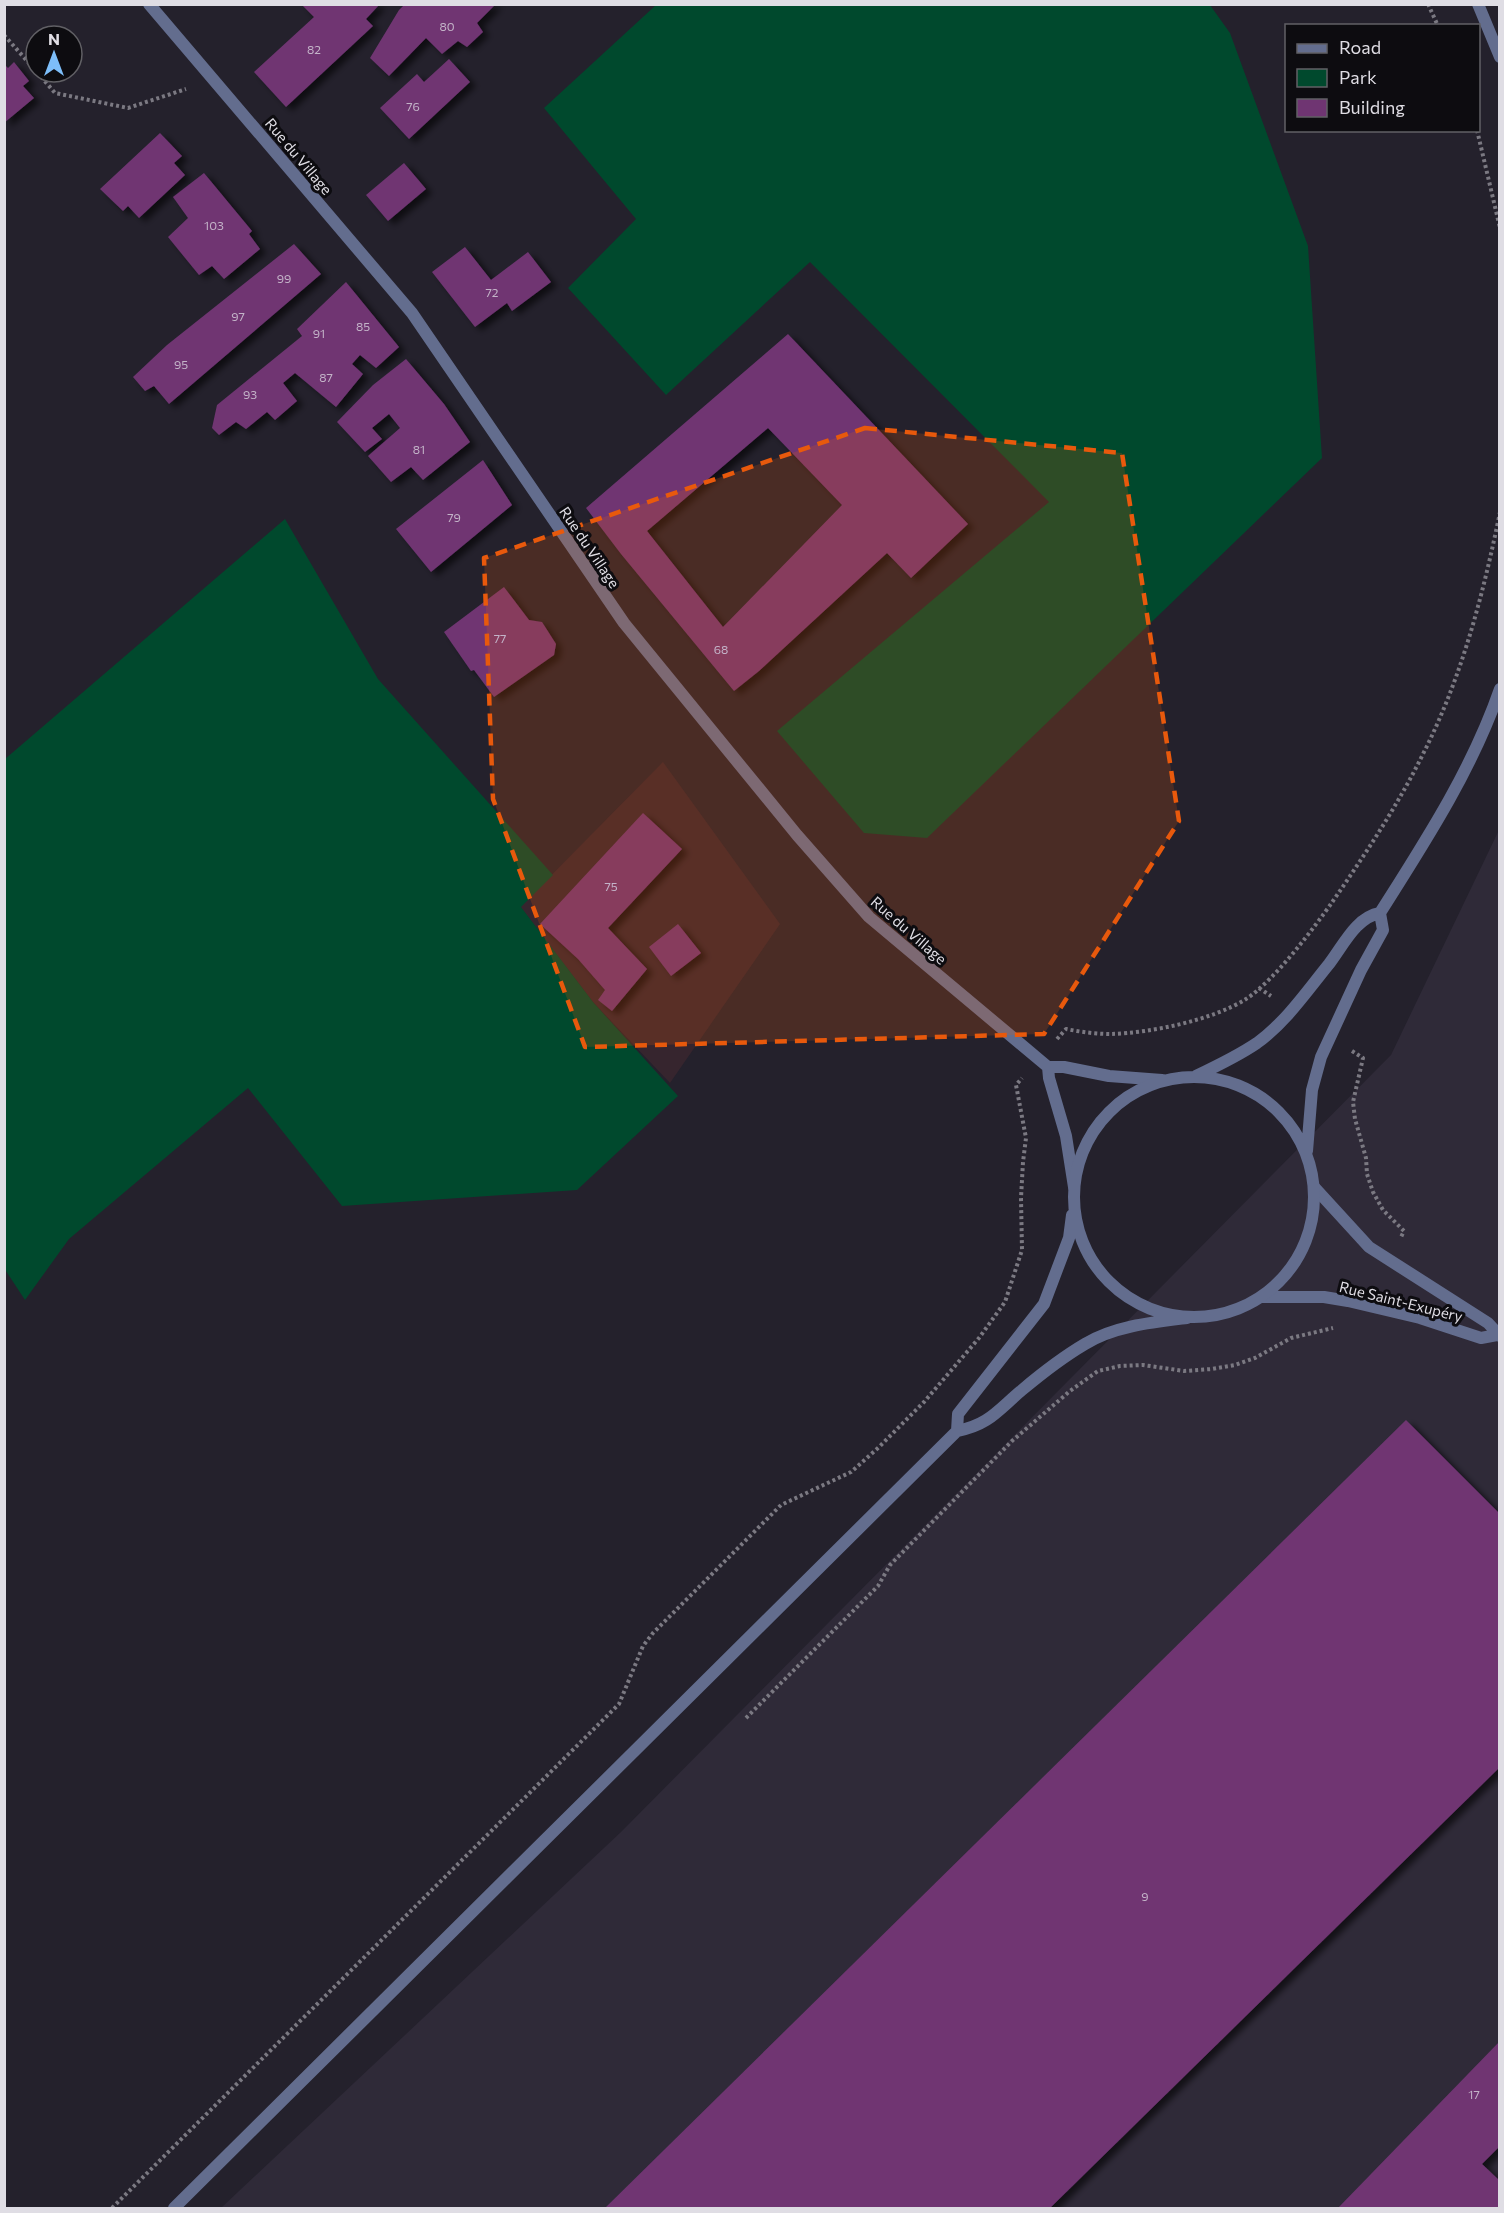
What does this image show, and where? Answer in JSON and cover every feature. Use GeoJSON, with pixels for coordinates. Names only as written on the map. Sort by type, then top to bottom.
{"type":"FeatureCollection","features":[{"type":"Feature","properties":{"kind":"street","name":"Rue du Village"},"geometry":{"type":"LineString","coordinates":[[149,4],[412,313],[624,623],[797,835],[869,918],[1048,1067]]}},
{"type":"Feature","properties":{"kind":"street"},"geometry":{"type":"LineString","coordinates":[[1478,4],[1500,57]]}},
{"type":"Feature","properties":{"kind":"street"},"geometry":{"type":"LineString","coordinates":[[174,2208],[957,1431],[975,1428],[993,1417],[1035,1379],[1085,1343],[1106,1334],[1134,1327],[1213,1316],[1238,1309],[1262,1297],[1282,1280],[1298,1259],[1312,1225],[1315,1188],[1307,1152],[1312,1090],[1321,1057],[1361,970],[1383,930],[1380,914],[1432,831],[1467,768],[1500,689]]}},
{"type":"Feature","properties":{"kind":"street"},"geometry":{"type":"LineString","coordinates":[[1196,1076],[1242,1053],[1266,1035],[1291,1011],[1336,956],[1356,927],[1371,915],[1380,914]]}},
{"type":"Feature","properties":{"kind":"street"},"geometry":{"type":"LineString","coordinates":[[1074,1186],[1066,1136],[1048,1078],[1048,1067],[1064,1067],[1108,1076],[1162,1080],[1196,1076],[1229,1081],[1260,1095],[1288,1120],[1307,1152]]}},
{"type":"Feature","properties":{"kind":"street"},"geometry":{"type":"LineString","coordinates":[[957,1431],[958,1414],[1044,1304],[1069,1238],[1074,1186],[1082,1151],[1101,1120],[1129,1095],[1162,1080]]}},
{"type":"Feature","properties":{"kind":"street","name":"Rue Saint-Exupéry"},"geometry":{"type":"LineString","coordinates":[[1315,1188],[1369,1247],[1488,1323],[1498,1336]]}},
{"type":"Feature","properties":{"kind":"street"},"geometry":{"type":"LineString","coordinates":[[1073,1202],[1080,1237],[1096,1268],[1121,1293],[1152,1310],[1187,1318]]}},
{"type":"Feature","properties":{"kind":"street","name":"Rue Saint-Exupéry"},"geometry":{"type":"LineString","coordinates":[[1262,1297],[1324,1297],[1388,1310],[1481,1338],[1498,1336]]}},
{"type":"Feature","properties":{"kind":"path"},"geometry":{"type":"LineString","coordinates":[[1428,4],[1437,24]]}},
{"type":"Feature","properties":{"kind":"path"},"geometry":{"type":"LineString","coordinates":[[4,35],[24,58]]}},
{"type":"Feature","properties":{"kind":"path"},"geometry":{"type":"LineString","coordinates":[[47,84],[55,93],[128,108],[215,80]]}},
{"type":"Feature","properties":{"kind":"path"},"geometry":{"type":"LineString","coordinates":[[1477,132],[1500,228]]}},
{"type":"Feature","properties":{"kind":"path"},"geometry":{"type":"LineString","coordinates":[[1066,1029],[1112,1034],[1209,1017],[1249,998],[1273,975],[1318,922],[1388,817],[1424,754],[1443,711],[1468,640],[1486,580],[1500,512]]}},
{"type":"Feature","properties":{"kind":"path"},"geometry":{"type":"LineString","coordinates":[[1363,1058],[1353,1102],[1355,1119],[1366,1158],[1367,1174],[1373,1192],[1383,1210],[1404,1231]]}},
{"type":"Feature","properties":{"kind":"path"},"geometry":{"type":"LineString","coordinates":[[112,2208],[619,1704],[643,1646],[653,1633],[781,1505],[851,1472],[879,1448],[924,1402],[979,1338],[1005,1302],[1022,1250],[1021,1198],[1026,1138],[1016,1085]]}},
{"type":"Feature","properties":{"kind":"path"},"geometry":{"type":"LineString","coordinates":[[746,1718],[878,1586],[890,1565],[1012,1441],[1084,1380],[1098,1371],[1120,1366],[1143,1365],[1184,1371],[1235,1365],[1255,1359],[1291,1338],[1318,1330],[1342,1327]]}},
{"type":"Feature","properties":{"kind":"highlighted area"},"geometry":{"type":"Polygon","coordinates":[[[865,428],[1122,453],[1179,821],[1044,1034],[585,1047],[493,799],[484,558],[865,428]]]}},
{"type":"Feature","properties":{"kind":"shaded area"},"geometry":{"type":"Polygon","coordinates":[[[663,762],[780,924],[670,1083],[593,1002],[520,907],[663,762]]]}},
{"type":"Feature","properties":{"kind":"shaded area"},"geometry":{"type":"Polygon","coordinates":[[[1499,830],[1499,2208],[221,2208],[621,1832],[1391,1055],[1499,830]]]}},
{"type":"Feature","properties":{"kind":"green space"},"geometry":{"type":"Polygon","coordinates":[[[656,5],[1210,5],[1230,33],[1308,246],[1322,458],[927,838],[864,833],[777,731],[1049,502],[810,262],[666,395],[568,288],[636,219],[544,108],[656,5]]]}},
{"type":"Feature","properties":{"kind":"green space"},"geometry":{"type":"Polygon","coordinates":[[[285,519],[378,679],[553,875],[521,907],[593,1002],[678,1096],[577,1190],[342,1206],[248,1088],[69,1239],[25,1300],[4,1268],[5,759],[285,519]]]}},
{"type":"Feature","properties":{"kind":"building"},"geometry":{"type":"Polygon","coordinates":[[[301,4],[380,4],[366,19],[373,26],[286,107],[254,72],[314,17],[301,4]]]}},
{"type":"Feature","properties":{"kind":"building"},"geometry":{"type":"Polygon","coordinates":[[[405,4],[496,4],[477,23],[483,32],[467,47],[458,41],[442,54],[426,38],[389,76],[370,58],[405,4]]]}},
{"type":"Feature","properties":{"kind":"building"},"geometry":{"type":"Polygon","coordinates":[[[449,59],[470,82],[409,139],[380,108],[417,74],[424,82],[449,59]]]}},
{"type":"Feature","properties":{"kind":"building"},"geometry":{"type":"Polygon","coordinates":[[[14,62],[24,75],[25,84],[23,86],[34,98],[4,123],[4,64],[8,68],[14,62]]]}},
{"type":"Feature","properties":{"kind":"building"},"geometry":{"type":"Polygon","coordinates":[[[160,133],[182,156],[174,163],[185,175],[139,218],[128,206],[123,211],[100,189],[160,133]]]}},
{"type":"Feature","properties":{"kind":"building"},"geometry":{"type":"Polygon","coordinates":[[[404,163],[426,189],[388,221],[366,195],[404,163]]]}},
{"type":"Feature","properties":{"kind":"building"},"geometry":{"type":"Polygon","coordinates":[[[204,173],[252,231],[249,234],[260,249],[224,279],[212,266],[199,275],[168,237],[188,218],[173,197],[204,173]]]}},
{"type":"Feature","properties":{"kind":"building"},"geometry":{"type":"Polygon","coordinates":[[[294,244],[321,274],[169,404],[154,386],[145,391],[133,377],[167,345],[294,244]]]}},
{"type":"Feature","properties":{"kind":"building"},"geometry":{"type":"Polygon","coordinates":[[[465,247],[491,280],[528,252],[551,282],[512,311],[507,303],[475,327],[432,272],[465,247]]]}},
{"type":"Feature","properties":{"kind":"building"},"geometry":{"type":"Polygon","coordinates":[[[346,282],[399,347],[376,368],[360,355],[352,364],[363,374],[336,407],[295,373],[283,383],[297,401],[275,420],[267,412],[246,429],[236,422],[219,435],[212,428],[217,405],[302,336],[297,329],[346,282]]]}},
{"type":"Feature","properties":{"kind":"building"},"geometry":{"type":"Polygon","coordinates":[[[788,334],[968,524],[911,578],[887,553],[759,671],[734,691],[586,508],[788,334]],[[768,428],[647,531],[723,627],[842,505],[768,428]]]}},
{"type":"Feature","properties":{"kind":"building"},"geometry":{"type":"Polygon","coordinates":[[[406,359],[444,404],[470,442],[423,480],[411,467],[391,482],[368,456],[400,428],[389,414],[372,428],[382,439],[365,452],[337,422],[373,385],[406,359]]]}},
{"type":"Feature","properties":{"kind":"building"},"geometry":{"type":"Polygon","coordinates":[[[483,460],[512,505],[431,572],[396,529],[483,460]]]}},
{"type":"Feature","properties":{"kind":"building"},"geometry":{"type":"Polygon","coordinates":[[[504,587],[529,620],[542,622],[556,644],[554,655],[494,697],[474,670],[471,671],[444,632],[504,587]]]}},
{"type":"Feature","properties":{"kind":"building"},"geometry":{"type":"Polygon","coordinates":[[[643,813],[682,849],[608,928],[647,969],[612,1011],[598,1000],[605,990],[578,959],[540,924],[643,813]]]}},
{"type":"Feature","properties":{"kind":"building"},"geometry":{"type":"Polygon","coordinates":[[[678,924],[701,953],[671,976],[649,947],[678,924]]]}},
{"type":"Feature","properties":{"kind":"building"},"geometry":{"type":"Polygon","coordinates":[[[1406,1420],[1500,1514],[1500,1767],[1050,2208],[605,2208],[1406,1420]]]}},
{"type":"Feature","properties":{"kind":"building"},"geometry":{"type":"Polygon","coordinates":[[[1500,2041],[1500,2146],[1482,2164],[1500,2181],[1500,2208],[1338,2208],[1500,2041]]]}}]}
